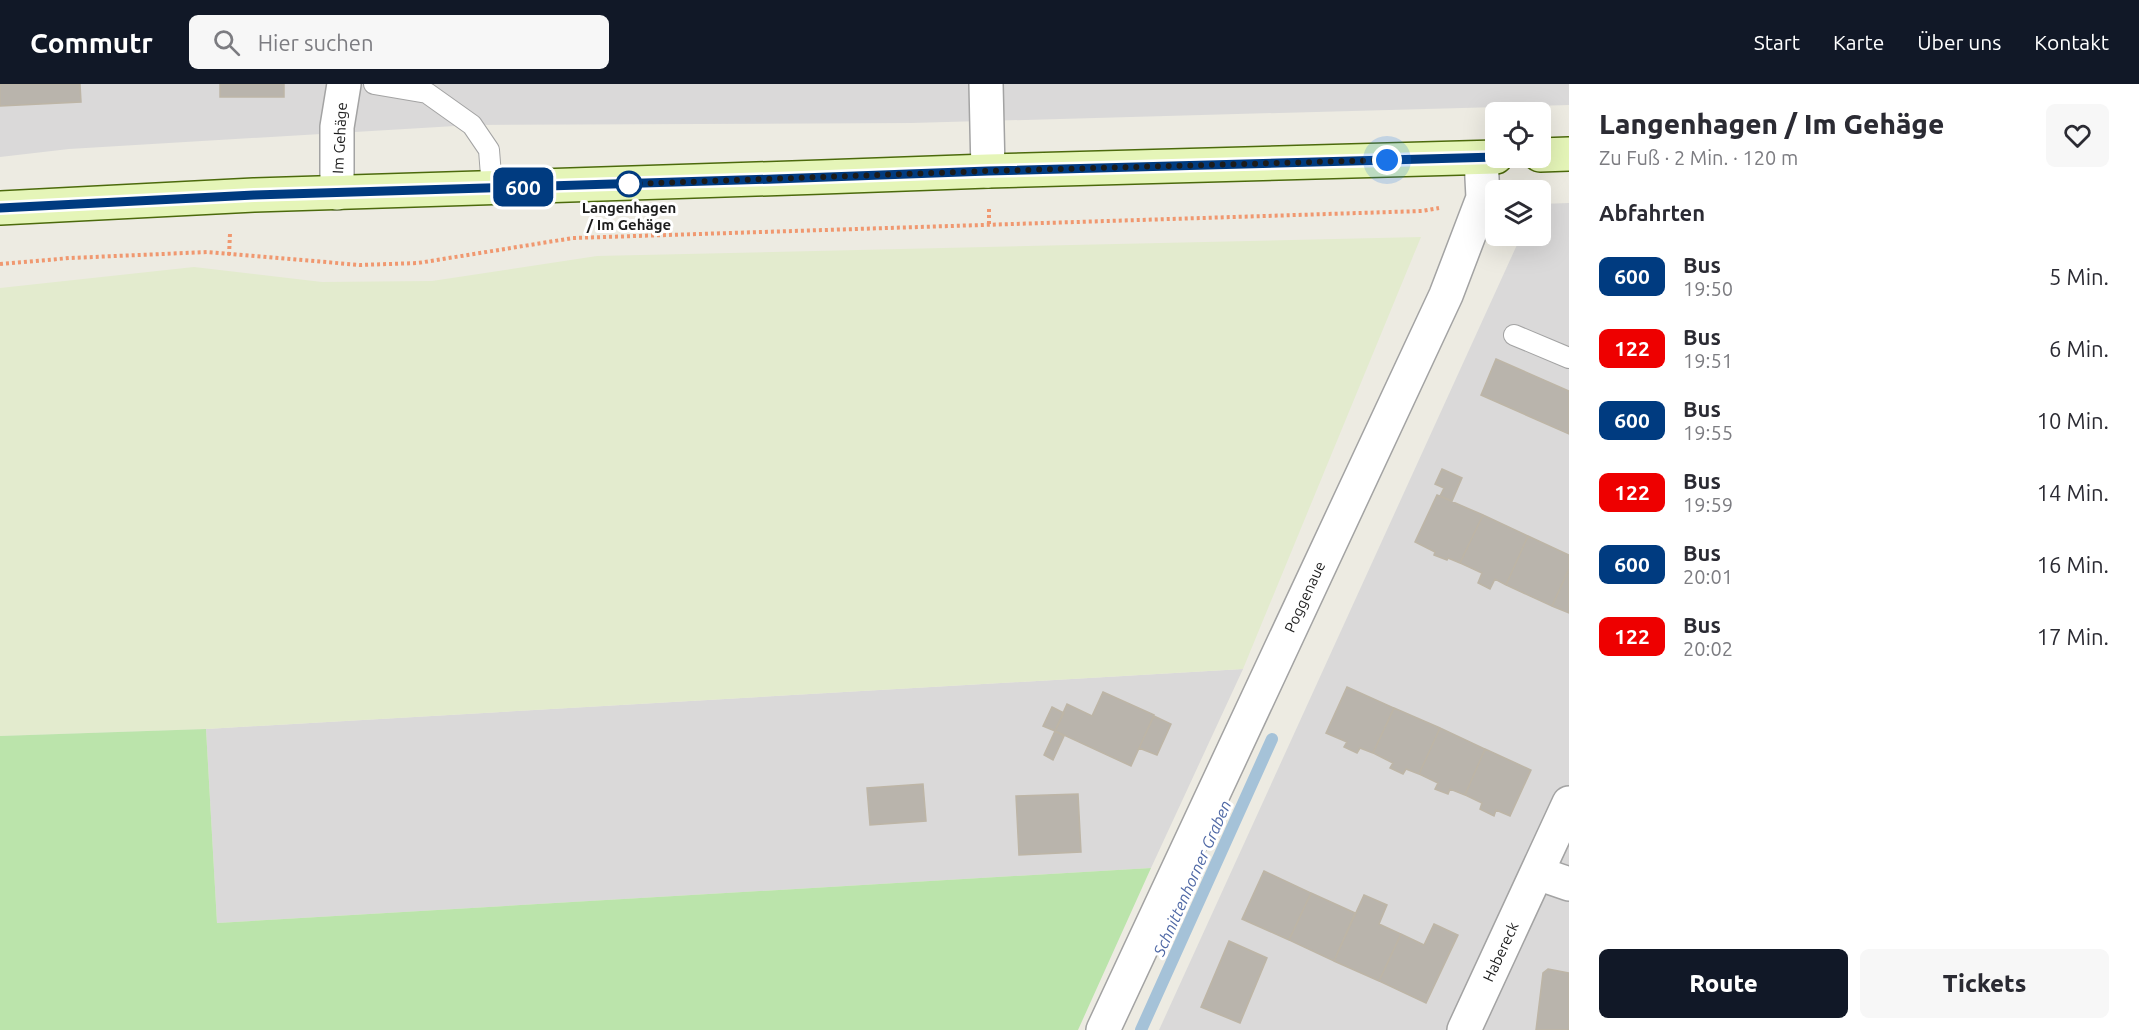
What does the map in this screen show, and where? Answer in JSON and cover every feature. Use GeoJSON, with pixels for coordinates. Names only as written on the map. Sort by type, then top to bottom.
{"type":"FeatureCollection","features":[{"type":"Feature","properties":{"kind":"street","name":"Im Gehäge"},"geometry":{"type":"LineString","coordinates":[[337,193],[338,127],[344,84]]}},
{"type":"Feature","properties":{"kind":"street"},"geometry":{"type":"LineString","coordinates":[[986,84],[988,171]]}},
{"type":"Feature","properties":{"kind":"street"},"geometry":{"type":"LineString","coordinates":[[1551,155],[1569,154]]}},
{"type":"Feature","properties":{"kind":"street"},"geometry":{"type":"LineString","coordinates":[[0,208],[243,195],[1485,157]]}},
{"type":"Feature","properties":{"kind":"street","name":"Poggenaue"},"geometry":{"type":"LineString","coordinates":[[1103,1030],[1446,295],[1483,198],[1487,168]]}},
{"type":"Feature","properties":{"kind":"street","name":"Habereck"},"geometry":{"type":"LineString","coordinates":[[1464,1030],[1569,803]]}},
{"type":"Feature","properties":{"kind":"street"},"geometry":{"type":"LineString","coordinates":[[1537,873],[1569,884]]}},
{"type":"Feature","properties":{"kind":"lane"},"geometry":{"type":"LineString","coordinates":[[374,84],[428,93],[472,125],[489,150],[492,188]]}},
{"type":"Feature","properties":{"kind":"lane"},"geometry":{"type":"LineString","coordinates":[[1514,335],[1569,358]]}},
{"type":"Feature","properties":{"kind":"path"},"geometry":{"type":"LineString","coordinates":[[0,264],[70,258],[208,252],[360,265],[418,263],[573,238],[1422,211],[1483,198]]}},
{"type":"Feature","properties":{"kind":"shaded area"},"geometry":{"type":"Polygon","coordinates":[[[0,84],[1569,84],[1569,105],[1551,105],[1551,102],[1485,102],[1485,107],[911,123],[472,125],[69,149],[0,157],[0,84]]]}},
{"type":"Feature","properties":{"kind":"shaded area"},"geometry":{"type":"Polygon","coordinates":[[[1569,203],[1569,1030],[1159,1030],[1516,246],[1551,246],[1551,204],[1569,203]]]}},
{"type":"Feature","properties":{"kind":"shaded area"},"geometry":{"type":"Polygon","coordinates":[[[1243,669],[1151,868],[217,923],[206,729],[1243,669]]]}},
{"type":"Feature","properties":{"kind":"green space"},"geometry":{"type":"Polygon","coordinates":[[[1421,237],[1243,669],[206,729],[0,736],[0,288],[194,267],[322,282],[432,281],[597,256],[1421,237]]]}},
{"type":"Feature","properties":{"kind":"green space"},"geometry":{"type":"Polygon","coordinates":[[[206,729],[217,923],[1151,868],[1078,1030],[0,1030],[0,736],[206,729]]]}},
{"type":"Feature","properties":{"kind":"building"},"geometry":{"type":"Polygon","coordinates":[[[0,84],[80,84],[81,102],[0,106],[0,84]]]}},
{"type":"Feature","properties":{"kind":"building"},"geometry":{"type":"Polygon","coordinates":[[[220,84],[284,84],[284,97],[220,97],[220,84]]]}},
{"type":"Feature","properties":{"kind":"building"},"geometry":{"type":"Polygon","coordinates":[[[1496,359],[1569,391],[1569,434],[1481,395],[1496,359]]]}},
{"type":"Feature","properties":{"kind":"building"},"geometry":{"type":"Polygon","coordinates":[[[1442,469],[1462,478],[1452,501],[1440,496],[1444,488],[1435,484],[1442,469]]]}},
{"type":"Feature","properties":{"kind":"building"},"geometry":{"type":"Polygon","coordinates":[[[1437,495],[1483,515],[1460,563],[1434,555],[1435,552],[1415,542],[1437,495]]]}},
{"type":"Feature","properties":{"kind":"building"},"geometry":{"type":"Polygon","coordinates":[[[1483,515],[1528,536],[1506,585],[1495,579],[1490,589],[1478,583],[1482,573],[1460,563],[1483,515]]]}},
{"type":"Feature","properties":{"kind":"building"},"geometry":{"type":"Polygon","coordinates":[[[1528,536],[1569,555],[1569,569],[1552,606],[1506,585],[1528,536]]]}},
{"type":"Feature","properties":{"kind":"building"},"geometry":{"type":"Polygon","coordinates":[[[1569,569],[1569,613],[1552,606],[1569,569]]]}},
{"type":"Feature","properties":{"kind":"building"},"geometry":{"type":"Polygon","coordinates":[[[1347,687],[1394,708],[1373,753],[1360,748],[1357,753],[1344,747],[1347,742],[1326,733],[1347,687]]]}},
{"type":"Feature","properties":{"kind":"building"},"geometry":{"type":"Polygon","coordinates":[[[1103,692],[1154,715],[1131,766],[1055,731],[1067,704],[1092,716],[1103,692]]]}},
{"type":"Feature","properties":{"kind":"building"},"geometry":{"type":"Polygon","coordinates":[[[1052,707],[1064,713],[1055,731],[1043,726],[1052,707]]]}},
{"type":"Feature","properties":{"kind":"building"},"geometry":{"type":"Polygon","coordinates":[[[1394,708],[1440,728],[1419,774],[1406,769],[1403,774],[1390,768],[1393,763],[1373,753],[1394,708]]]}},
{"type":"Feature","properties":{"kind":"building"},"geometry":{"type":"Polygon","coordinates":[[[1154,716],[1171,724],[1157,755],[1139,748],[1154,716]]]}},
{"type":"Feature","properties":{"kind":"building"},"geometry":{"type":"Polygon","coordinates":[[[1440,728],[1485,749],[1465,795],[1450,789],[1448,794],[1435,789],[1438,783],[1419,774],[1440,728]]]}},
{"type":"Feature","properties":{"kind":"building"},"geometry":{"type":"Polygon","coordinates":[[[1055,731],[1064,736],[1053,760],[1044,755],[1055,731]]]}},
{"type":"Feature","properties":{"kind":"building"},"geometry":{"type":"Polygon","coordinates":[[[1485,749],[1531,770],[1510,816],[1496,810],[1494,816],[1480,809],[1482,803],[1465,795],[1485,749]]]}},
{"type":"Feature","properties":{"kind":"building"},"geometry":{"type":"Polygon","coordinates":[[[923,784],[926,821],[870,825],[867,788],[923,784]]]}},
{"type":"Feature","properties":{"kind":"building"},"geometry":{"type":"Polygon","coordinates":[[[1078,794],[1081,852],[1019,855],[1016,796],[1078,794]]]}},
{"type":"Feature","properties":{"kind":"building"},"geometry":{"type":"Polygon","coordinates":[[[1264,871],[1311,893],[1289,940],[1242,919],[1264,871]]]}},
{"type":"Feature","properties":{"kind":"building"},"geometry":{"type":"Polygon","coordinates":[[[1311,893],[1355,913],[1334,961],[1289,940],[1311,893]]]}},
{"type":"Feature","properties":{"kind":"building"},"geometry":{"type":"Polygon","coordinates":[[[1364,895],[1387,905],[1379,924],[1401,934],[1379,981],[1334,961],[1364,895]]]}},
{"type":"Feature","properties":{"kind":"building"},"geometry":{"type":"Polygon","coordinates":[[[1434,924],[1458,935],[1426,1003],[1379,981],[1401,934],[1424,945],[1434,924]]]}},
{"type":"Feature","properties":{"kind":"building"},"geometry":{"type":"Polygon","coordinates":[[[1229,941],[1267,958],[1240,1023],[1201,1007],[1229,941]]]}},
{"type":"Feature","properties":{"kind":"building"},"geometry":{"type":"Polygon","coordinates":[[[1548,969],[1569,973],[1569,1030],[1536,1030],[1543,973],[1548,969]]]}},
{"type":"Feature","properties":{"kind":"waterway","name":"Schnittenhorner Graben"},"geometry":{"type":"LineString","coordinates":[[1141,1030],[1272,739]]}},
{"type":"Feature","properties":{"kind":"bus line","name":"600"},"geometry":{"type":"LineString","coordinates":[[0,208],[254,195],[1485,157]]}},
{"type":"Feature","properties":{"kind":"place","name":"Langenhagen / Im Gehäge"},"geometry":{"type":"Point","coordinates":[629,184]}},
{"type":"Feature","properties":{"kind":"route"},"geometry":{"type":"LineString","coordinates":[[629,184],[1387,160]]}}]}
